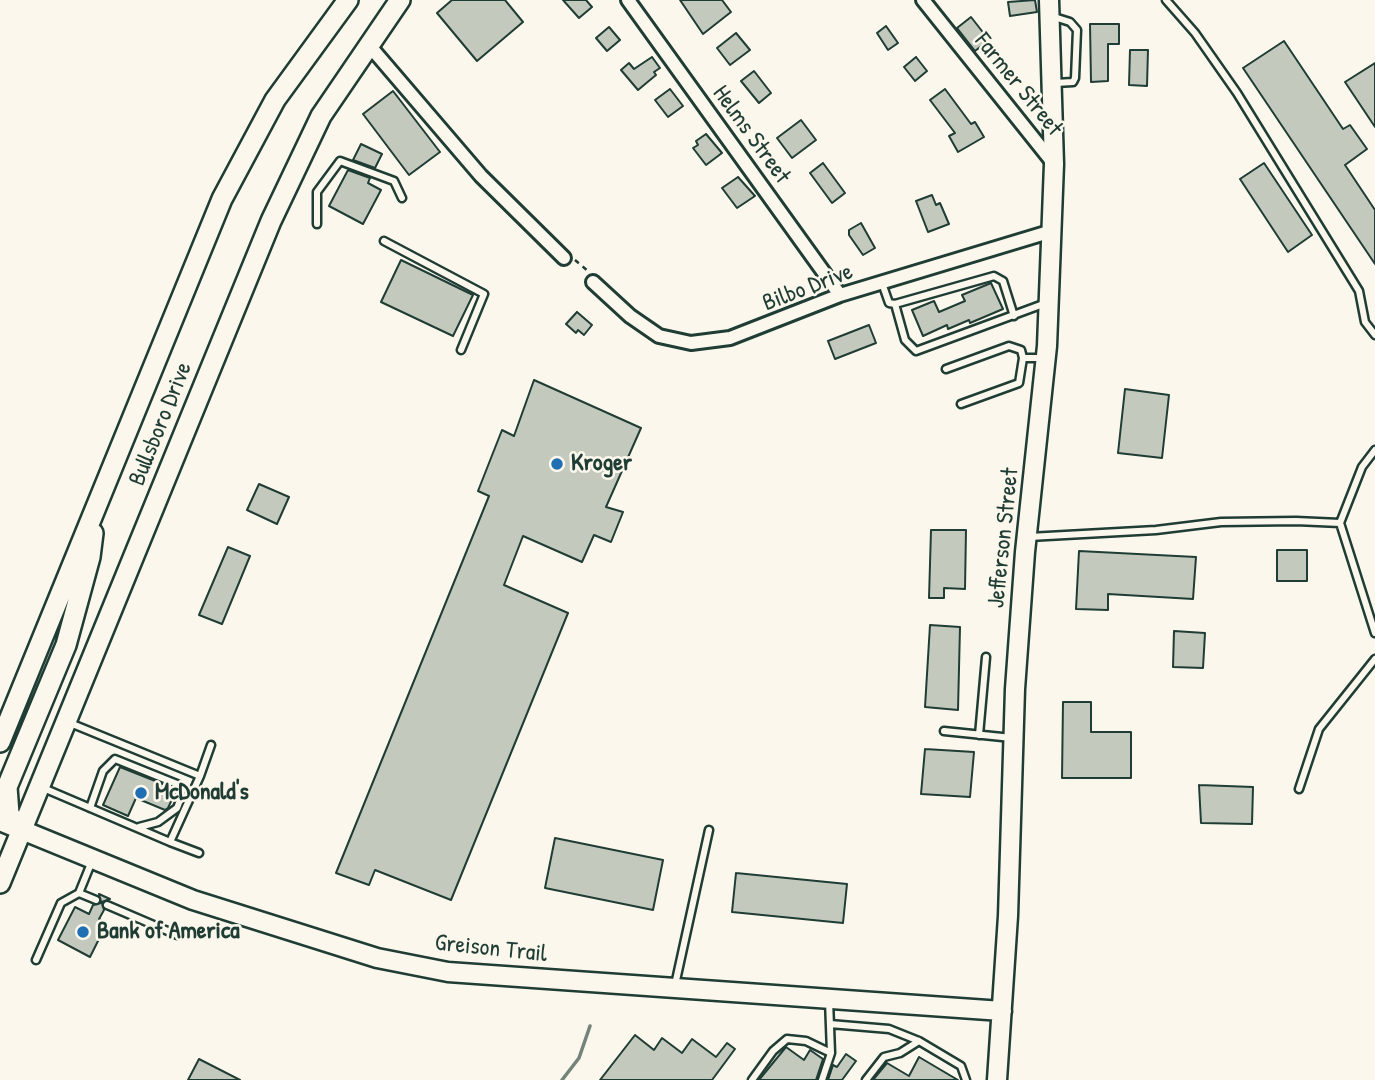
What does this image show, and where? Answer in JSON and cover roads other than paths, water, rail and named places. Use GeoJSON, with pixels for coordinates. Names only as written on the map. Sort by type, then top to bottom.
{"type":"FeatureCollection","features":[{"type":"Feature","properties":{"kind":"main road","name":"Bullsboro Drive"},"geometry":{"type":"LineString","coordinates":[[2,733],[237,167],[290,77],[348,0]]}},
{"type":"Feature","properties":{"kind":"main road","name":"Bullsboro Drive"},"geometry":{"type":"LineString","coordinates":[[0,883],[252,262],[321,116],[400,0]]}},
{"type":"Feature","properties":{"kind":"main road"},"geometry":{"type":"LineString","coordinates":[[22,831],[9,814],[8,786],[66,645],[90,557],[96,508]]}},
{"type":"Feature","properties":{"kind":"street","name":"Helms Street"},"geometry":{"type":"LineString","coordinates":[[628,0],[840,295]]}},
{"type":"Feature","properties":{"kind":"street","name":"Farmer Street"},"geometry":{"type":"LineString","coordinates":[[923,0],[1054,164]]}},
{"type":"Feature","properties":{"kind":"street","name":"Jefferson Street"},"geometry":{"type":"LineString","coordinates":[[996,1080],[1002,1012],[1014,738],[1027,537],[1046,358],[1054,164],[1049,8]]}},
{"type":"Feature","properties":{"kind":"street"},"geometry":{"type":"LineString","coordinates":[[368,44],[481,176],[564,258]]}},
{"type":"Feature","properties":{"kind":"street","name":"Bilbo Drive"},"geometry":{"type":"LineString","coordinates":[[593,282],[630,316],[659,336],[691,343],[730,338],[840,295],[1052,231]]}},
{"type":"Feature","properties":{"kind":"street","name":"Greison Trail"},"geometry":{"type":"LineString","coordinates":[[0,821],[192,900],[377,958],[448,972],[530,980],[674,986],[1002,1012]]}},
{"type":"Feature","properties":{"kind":"lane"},"geometry":{"type":"LineString","coordinates":[[1166,0],[1195,33],[1237,93],[1359,291],[1365,322],[1375,335]]}},
{"type":"Feature","properties":{"kind":"lane"},"geometry":{"type":"LineString","coordinates":[[1049,8],[1077,30],[1073,82],[1052,83]]}},
{"type":"Feature","properties":{"kind":"lane"},"geometry":{"type":"LineString","coordinates":[[317,224],[317,192],[340,161],[394,181],[402,198]]}},
{"type":"Feature","properties":{"kind":"lane"},"geometry":{"type":"LineString","coordinates":[[384,242],[484,293],[461,350]]}},
{"type":"Feature","properties":{"kind":"lane"},"geometry":{"type":"LineString","coordinates":[[882,283],[889,303],[895,304],[995,276],[1004,286],[1014,316]]}},
{"type":"Feature","properties":{"kind":"lane"},"geometry":{"type":"LineString","coordinates":[[895,304],[905,340],[916,351],[1048,302]]}},
{"type":"Feature","properties":{"kind":"lane"},"geometry":{"type":"LineString","coordinates":[[946,369],[1009,346],[1021,350],[1023,358],[1019,383],[961,404]]}},
{"type":"Feature","properties":{"kind":"lane"},"geometry":{"type":"LineString","coordinates":[[1023,358],[1046,358]]}},
{"type":"Feature","properties":{"kind":"lane"},"geometry":{"type":"LineString","coordinates":[[1375,450],[1362,467],[1340,523],[1375,633]]}},
{"type":"Feature","properties":{"kind":"lane"},"geometry":{"type":"LineString","coordinates":[[1027,537],[1156,530],[1221,523],[1340,523]]}},
{"type":"Feature","properties":{"kind":"lane"},"geometry":{"type":"LineString","coordinates":[[979,734],[986,657]]}},
{"type":"Feature","properties":{"kind":"lane"},"geometry":{"type":"LineString","coordinates":[[1298,789],[1319,729],[1375,659]]}},
{"type":"Feature","properties":{"kind":"lane"},"geometry":{"type":"LineString","coordinates":[[66,722],[200,776]]}},
{"type":"Feature","properties":{"kind":"lane"},"geometry":{"type":"LineString","coordinates":[[944,731],[1014,738]]}},
{"type":"Feature","properties":{"kind":"lane"},"geometry":{"type":"LineString","coordinates":[[90,808],[103,771],[115,759],[121,744]]}},
{"type":"Feature","properties":{"kind":"lane"},"geometry":{"type":"LineString","coordinates":[[170,842],[211,745]]}},
{"type":"Feature","properties":{"kind":"lane"},"geometry":{"type":"LineString","coordinates":[[115,759],[168,780],[181,789],[181,802],[170,815],[158,822],[137,828]]}},
{"type":"Feature","properties":{"kind":"lane"},"geometry":{"type":"LineString","coordinates":[[40,786],[199,852]]}},
{"type":"Feature","properties":{"kind":"lane"},"geometry":{"type":"LineString","coordinates":[[674,986],[709,830]]}},
{"type":"Feature","properties":{"kind":"lane"},"geometry":{"type":"LineString","coordinates":[[36,960],[61,903],[79,893],[93,860]]}},
{"type":"Feature","properties":{"kind":"lane"},"geometry":{"type":"LineString","coordinates":[[79,893],[96,900]]}},
{"type":"Feature","properties":{"kind":"lane"},"geometry":{"type":"LineString","coordinates":[[107,905],[177,935]]}},
{"type":"Feature","properties":{"kind":"lane"},"geometry":{"type":"LineString","coordinates":[[821,1080],[831,1053],[829,998]]}},
{"type":"Feature","properties":{"kind":"lane"},"geometry":{"type":"LineString","coordinates":[[830,1024],[890,1029],[919,1041],[961,1066],[966,1080]]}},
{"type":"Feature","properties":{"kind":"lane"},"geometry":{"type":"LineString","coordinates":[[752,1080],[773,1051],[787,1039],[806,1041],[831,1053]]}},
{"type":"Feature","properties":{"kind":"lane"},"geometry":{"type":"LineString","coordinates":[[866,1080],[884,1057],[900,1054],[919,1041]]}},
{"type":"Feature","properties":{"kind":"waterway"},"geometry":{"type":"LineString","coordinates":[[562,1080],[579,1058],[590,1026]]}},
{"type":"Feature","properties":{"kind":"place","name":"Kroger"},"geometry":{"type":"Point","coordinates":[557,464]}},
{"type":"Feature","properties":{"kind":"place","name":"McDonald's"},"geometry":{"type":"Point","coordinates":[141,793]}},
{"type":"Feature","properties":{"kind":"place","name":"Bank of America"},"geometry":{"type":"Point","coordinates":[83,932]}}]}
